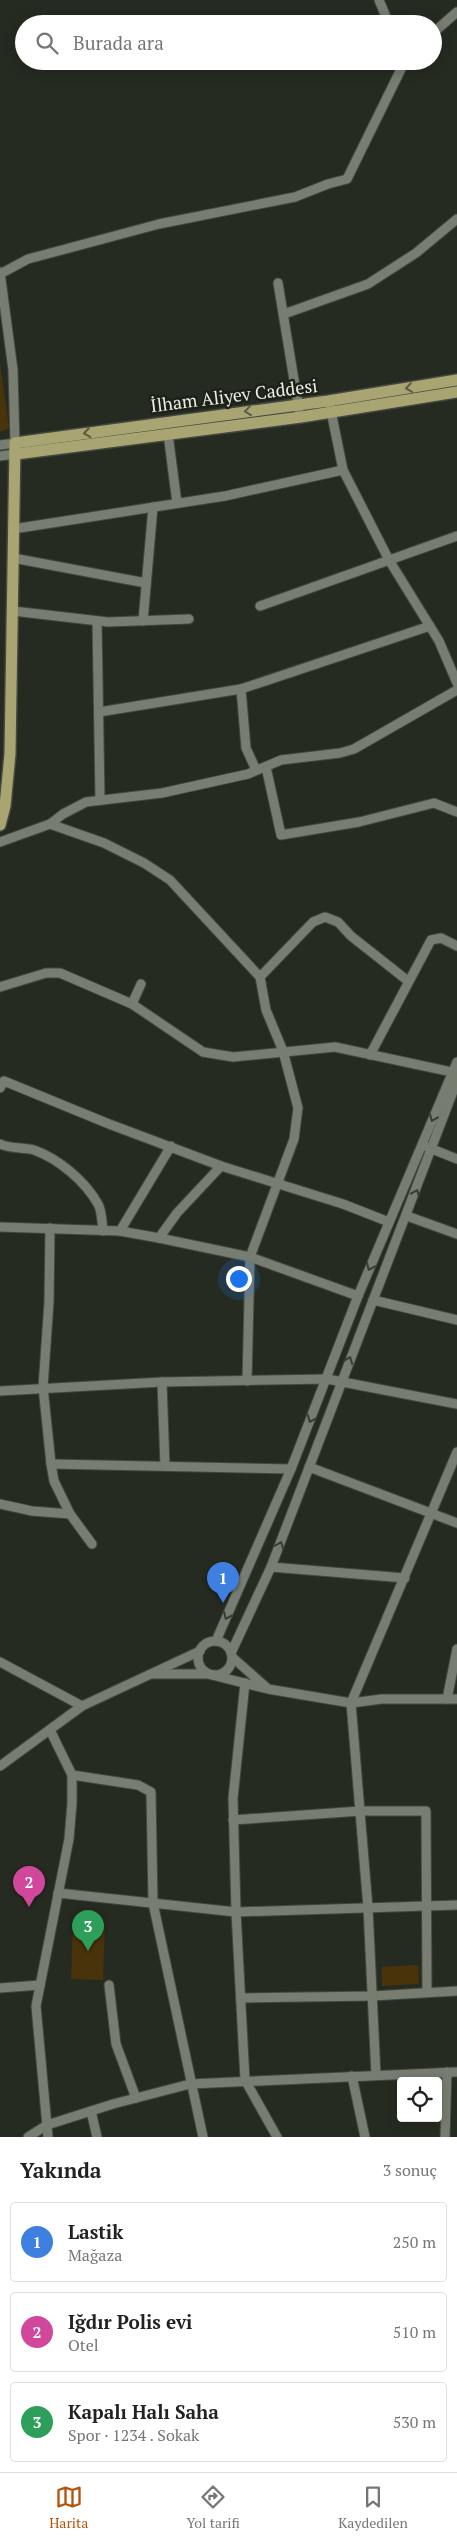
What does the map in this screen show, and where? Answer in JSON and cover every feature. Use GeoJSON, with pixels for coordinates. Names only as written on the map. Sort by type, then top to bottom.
{"type":"FeatureCollection","features":[{"type":"Feature","properties":{"kind":"main road","name":"İlham Aliyev Caddesi"},"geometry":{"type":"LineString","coordinates":[[15,449],[457,380]]}},
{"type":"Feature","properties":{"kind":"main road","name":"İlham Aliyev Caddesi"},"geometry":{"type":"LineString","coordinates":[[15,449],[168,434],[301,417],[457,392]]}},
{"type":"Feature","properties":{"kind":"main road"},"geometry":{"type":"LineString","coordinates":[[0,825],[5,806],[10,754],[15,449]]}},
{"type":"Feature","properties":{"kind":"street"},"geometry":{"type":"LineString","coordinates":[[379,0],[385,15]]}},
{"type":"Feature","properties":{"kind":"street"},"geometry":{"type":"LineString","coordinates":[[442,26],[457,12]]}},
{"type":"Feature","properties":{"kind":"street"},"geometry":{"type":"LineString","coordinates":[[15,449],[13,370],[0,273],[28,259],[159,224],[295,196],[347,179],[401,70]]}},
{"type":"Feature","properties":{"kind":"street"},"geometry":{"type":"LineString","coordinates":[[284,314],[368,284],[416,253],[457,219]]}},
{"type":"Feature","properties":{"kind":"street"},"geometry":{"type":"LineString","coordinates":[[278,283],[301,417]]}},
{"type":"Feature","properties":{"kind":"street"},"geometry":{"type":"LineString","coordinates":[[328,401],[333,412],[343,470],[389,560],[430,626],[457,683]]}},
{"type":"Feature","properties":{"kind":"street"},"geometry":{"type":"LineString","coordinates":[[168,434],[177,503]]}},
{"type":"Feature","properties":{"kind":"street"},"geometry":{"type":"LineString","coordinates":[[0,445],[15,449]]}},
{"type":"Feature","properties":{"kind":"street"},"geometry":{"type":"LineString","coordinates":[[0,456],[15,449]]}},
{"type":"Feature","properties":{"kind":"street"},"geometry":{"type":"LineString","coordinates":[[13,529],[225,496],[343,470]]}},
{"type":"Feature","properties":{"kind":"street"},"geometry":{"type":"LineString","coordinates":[[143,621],[153,507]]}},
{"type":"Feature","properties":{"kind":"street"},"geometry":{"type":"LineString","coordinates":[[260,606],[457,536]]}},
{"type":"Feature","properties":{"kind":"street"},"geometry":{"type":"LineString","coordinates":[[13,558],[146,584]]}},
{"type":"Feature","properties":{"kind":"street"},"geometry":{"type":"LineString","coordinates":[[13,611],[97,621],[189,619]]}},
{"type":"Feature","properties":{"kind":"street"},"geometry":{"type":"LineString","coordinates":[[97,621],[100,799]]}},
{"type":"Feature","properties":{"kind":"street"},"geometry":{"type":"LineString","coordinates":[[99,712],[241,689],[430,626]]}},
{"type":"Feature","properties":{"kind":"street"},"geometry":{"type":"LineString","coordinates":[[241,689],[246,748],[256,770]]}},
{"type":"Feature","properties":{"kind":"street"},"geometry":{"type":"LineString","coordinates":[[0,842],[50,824],[63,814],[86,802],[162,793],[256,770],[281,760],[340,754],[354,749],[457,690]]}},
{"type":"Feature","properties":{"kind":"street"},"geometry":{"type":"LineString","coordinates":[[266,767],[281,835],[359,822],[434,802],[457,812]]}},
{"type":"Feature","properties":{"kind":"street"},"geometry":{"type":"LineString","coordinates":[[50,824],[104,843],[144,863],[170,880],[260,977],[266,1010],[282,1051],[298,1108],[298,1116],[294,1139],[250,1257],[247,1381]]}},
{"type":"Feature","properties":{"kind":"street"},"geometry":{"type":"LineString","coordinates":[[260,977],[313,922],[326,918],[338,922],[351,936],[408,981]]}},
{"type":"Feature","properties":{"kind":"street"},"geometry":{"type":"LineString","coordinates":[[370,1055],[431,940],[440,938],[457,946]]}},
{"type":"Feature","properties":{"kind":"street"},"geometry":{"type":"LineString","coordinates":[[0,987],[46,973],[60,973],[132,1004],[203,1052],[233,1057],[335,1046],[454,1073]]}},
{"type":"Feature","properties":{"kind":"street"},"geometry":{"type":"LineString","coordinates":[[132,1004],[141,984]]}},
{"type":"Feature","properties":{"kind":"street"},"geometry":{"type":"LineString","coordinates":[[216,1641],[291,1469],[358,1296],[454,1073],[457,1062]]}},
{"type":"Feature","properties":{"kind":"street"},"geometry":{"type":"LineString","coordinates":[[0,1088],[4,1081],[109,1124],[221,1166],[343,1204],[390,1222]]}},
{"type":"Feature","properties":{"kind":"street"},"geometry":{"type":"LineString","coordinates":[[148,1674],[209,1674],[226,1670],[271,1567],[341,1381],[407,1216],[457,1081]]}},
{"type":"Feature","properties":{"kind":"street"},"geometry":{"type":"LineString","coordinates":[[0,1144],[8,1148],[32,1150],[47,1155],[75,1175],[99,1205],[103,1230]]}},
{"type":"Feature","properties":{"kind":"street"},"geometry":{"type":"LineString","coordinates":[[422,1145],[457,1159]]}},
{"type":"Feature","properties":{"kind":"street"},"geometry":{"type":"LineString","coordinates":[[120,1231],[171,1146]]}},
{"type":"Feature","properties":{"kind":"street"},"geometry":{"type":"LineString","coordinates":[[159,1238],[177,1213],[221,1166]]}},
{"type":"Feature","properties":{"kind":"street"},"geometry":{"type":"LineString","coordinates":[[407,1216],[457,1234]]}},
{"type":"Feature","properties":{"kind":"street"},"geometry":{"type":"LineString","coordinates":[[0,1227],[120,1231],[159,1238],[250,1257],[358,1296]]}},
{"type":"Feature","properties":{"kind":"street"},"geometry":{"type":"LineString","coordinates":[[50,1228],[49,1302],[43,1388],[51,1464],[54,1481],[70,1514],[92,1544]]}},
{"type":"Feature","properties":{"kind":"street"},"geometry":{"type":"LineString","coordinates":[[373,1300],[457,1320]]}},
{"type":"Feature","properties":{"kind":"street"},"geometry":{"type":"LineString","coordinates":[[0,1391],[162,1382],[327,1379],[457,1404]]}},
{"type":"Feature","properties":{"kind":"street"},"geometry":{"type":"LineString","coordinates":[[162,1382],[166,1466]]}},
{"type":"Feature","properties":{"kind":"street"},"geometry":{"type":"LineString","coordinates":[[376,2075],[362,1811],[351,1703],[457,1452]]}},
{"type":"Feature","properties":{"kind":"street"},"geometry":{"type":"LineString","coordinates":[[51,1464],[291,1469]]}},
{"type":"Feature","properties":{"kind":"street"},"geometry":{"type":"LineString","coordinates":[[309,1468],[457,1524]]}},
{"type":"Feature","properties":{"kind":"street"},"geometry":{"type":"LineString","coordinates":[[0,1504],[57,1515],[70,1514]]}},
{"type":"Feature","properties":{"kind":"street"},"geometry":{"type":"LineString","coordinates":[[271,1567],[405,1578]]}},
{"type":"Feature","properties":{"kind":"street"},"geometry":{"type":"LineString","coordinates":[[0,1766],[82,1706],[200,1651],[206,1644],[216,1641],[225,1645],[231,1655],[268,1689]]}},
{"type":"Feature","properties":{"kind":"street"},"geometry":{"type":"LineString","coordinates":[[447,1699],[457,1649]]}},
{"type":"Feature","properties":{"kind":"street"},"geometry":{"type":"LineString","coordinates":[[200,1651],[198,1661],[209,1674],[268,1689],[351,1703],[382,1699],[457,1700]]}},
{"type":"Feature","properties":{"kind":"street"},"geometry":{"type":"LineString","coordinates":[[0,1662],[82,1706]]}},
{"type":"Feature","properties":{"kind":"street"},"geometry":{"type":"LineString","coordinates":[[244,1683],[234,1781],[233,1820],[245,2080],[277,2137]]}},
{"type":"Feature","properties":{"kind":"street"},"geometry":{"type":"LineString","coordinates":[[48,2137],[36,2006],[69,1839],[72,1803],[72,1775],[50,1730]]}},
{"type":"Feature","properties":{"kind":"street"},"geometry":{"type":"LineString","coordinates":[[72,1775],[138,1785],[151,1792],[153,1903],[188,2060],[190,2084],[203,2137]]}},
{"type":"Feature","properties":{"kind":"street"},"geometry":{"type":"LineString","coordinates":[[233,1820],[362,1811],[426,1811],[427,1992]]}},
{"type":"Feature","properties":{"kind":"street"},"geometry":{"type":"LineString","coordinates":[[58,1893],[236,1912],[368,1908],[426,1904],[457,1905]]}},
{"type":"Feature","properties":{"kind":"street"},"geometry":{"type":"LineString","coordinates":[[109,1984],[116,2044],[136,2098]]}},
{"type":"Feature","properties":{"kind":"street"},"geometry":{"type":"LineString","coordinates":[[0,1988],[40,1985]]}},
{"type":"Feature","properties":{"kind":"street"},"geometry":{"type":"LineString","coordinates":[[241,1998],[372,1996],[457,1990]]}},
{"type":"Feature","properties":{"kind":"street"},"geometry":{"type":"LineString","coordinates":[[445,2137],[447,2072]]}},
{"type":"Feature","properties":{"kind":"street"},"geometry":{"type":"LineString","coordinates":[[28,2137],[47,2125],[190,2084],[245,2080],[457,2072]]}},
{"type":"Feature","properties":{"kind":"street"},"geometry":{"type":"LineString","coordinates":[[352,2076],[365,2137]]}},
{"type":"Feature","properties":{"kind":"street"},"geometry":{"type":"LineString","coordinates":[[91,2111],[97,2137]]}},
{"type":"Feature","properties":{"kind":"shaded area"},"geometry":{"type":"Polygon","coordinates":[[[0,362],[9,428],[0,432],[0,362]]]}},
{"type":"Feature","properties":{"kind":"shaded area"},"geometry":{"type":"Polygon","coordinates":[[[73,1922],[105,1923],[103,1980],[71,1979],[73,1922]]]}},
{"type":"Feature","properties":{"kind":"shaded area"},"geometry":{"type":"Polygon","coordinates":[[[418,1965],[419,1984],[382,1986],[382,1967],[418,1965]]]}},
{"type":"Feature","properties":{"kind":"place","name":"Lastik"},"geometry":{"type":"Point","coordinates":[223,1603]}},
{"type":"Feature","properties":{"kind":"place","name":"Iğdır Polis evi"},"geometry":{"type":"Point","coordinates":[29,1907]}},
{"type":"Feature","properties":{"kind":"place","name":"Kapalı Halı Saha"},"geometry":{"type":"Point","coordinates":[88,1951]}}]}
